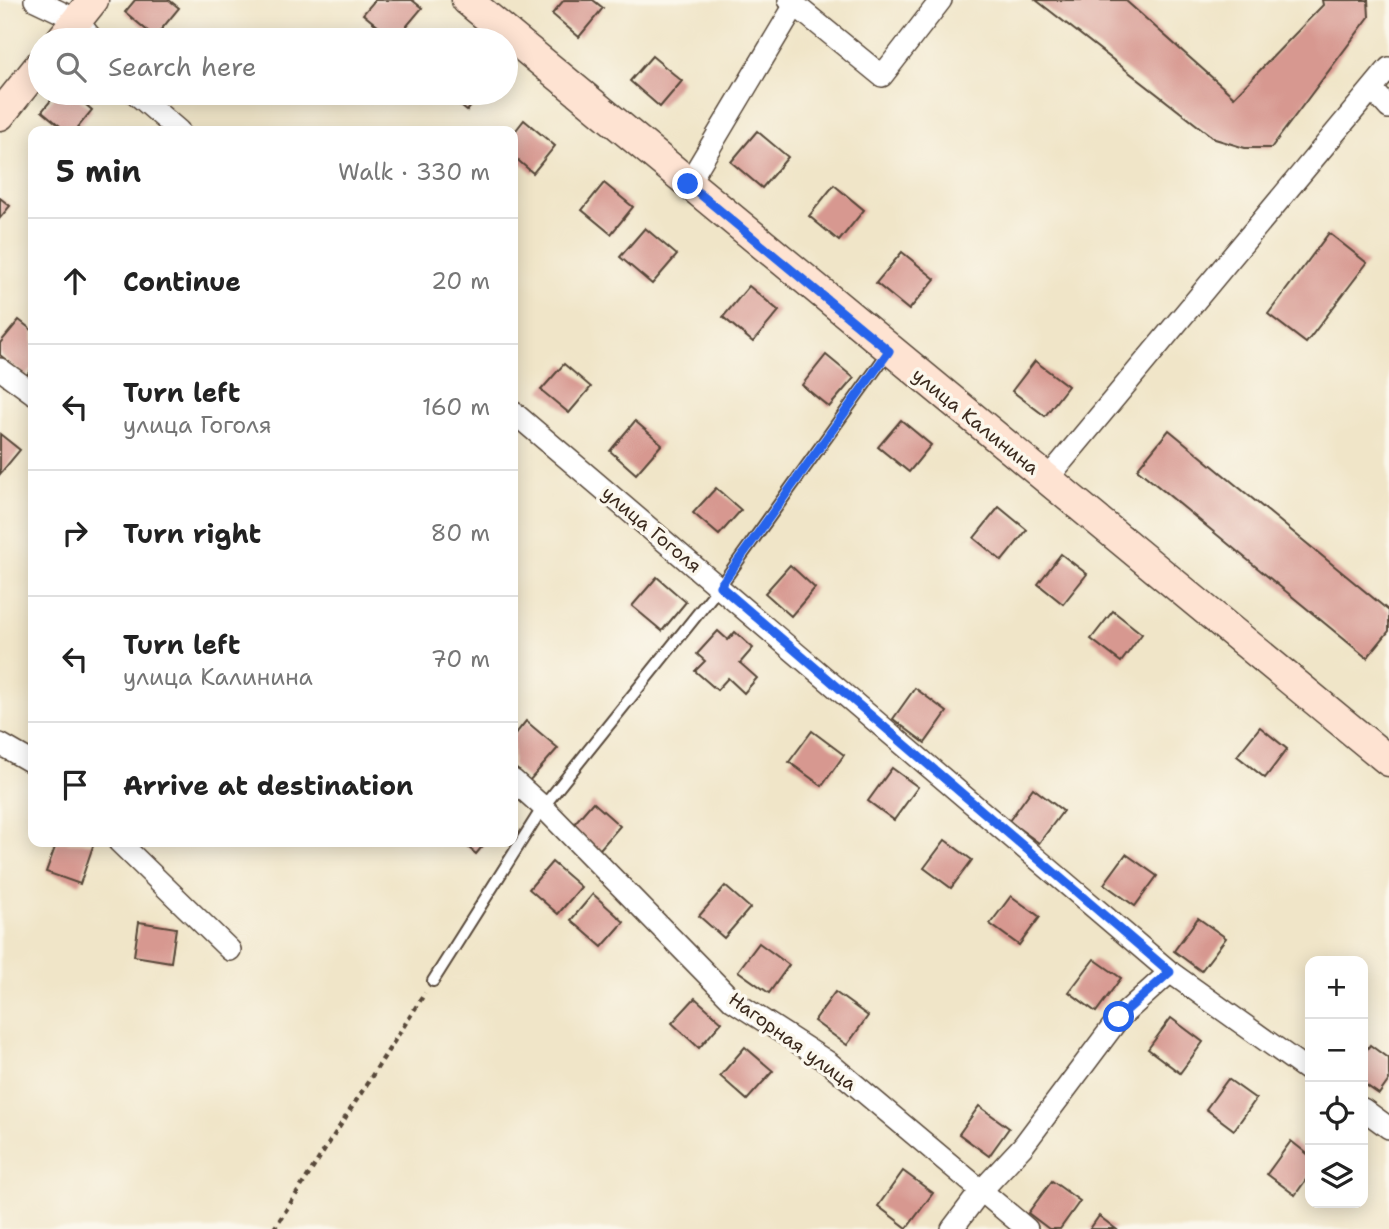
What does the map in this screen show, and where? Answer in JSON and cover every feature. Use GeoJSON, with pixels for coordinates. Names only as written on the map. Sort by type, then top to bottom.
{"type":"FeatureCollection","features":[{"type":"Feature","properties":{"kind":"street"},"geometry":{"type":"LineString","coordinates":[[35,0],[81,25]]}},
{"type":"Feature","properties":{"kind":"street","name":"улица Калинина"},"geometry":{"type":"LineString","coordinates":[[467,0],[501,28]]}},
{"type":"Feature","properties":{"kind":"street"},"geometry":{"type":"LineString","coordinates":[[688,184],[792,2],[882,76],[942,0]]}},
{"type":"Feature","properties":{"kind":"street","name":"улица Калинина"},"geometry":{"type":"LineString","coordinates":[[518,42],[1389,761]]}},
{"type":"Feature","properties":{"kind":"street"},"geometry":{"type":"LineString","coordinates":[[1048,478],[1389,68]]}},
{"type":"Feature","properties":{"kind":"street"},"geometry":{"type":"LineString","coordinates":[[0,115],[28,80]]}},
{"type":"Feature","properties":{"kind":"street"},"geometry":{"type":"LineString","coordinates":[[1373,90],[1389,108]]}},
{"type":"Feature","properties":{"kind":"street"},"geometry":{"type":"LineString","coordinates":[[149,105],[173,126]]}},
{"type":"Feature","properties":{"kind":"street"},"geometry":{"type":"LineString","coordinates":[[0,369],[28,389]]}},
{"type":"Feature","properties":{"kind":"street","name":"улица Гоголя"},"geometry":{"type":"LineString","coordinates":[[518,416],[1170,972],[1305,1068]]}},
{"type":"Feature","properties":{"kind":"street"},"geometry":{"type":"LineString","coordinates":[[0,744],[28,760]]}},
{"type":"Feature","properties":{"kind":"street","name":"Нагорная улица"},"geometry":{"type":"LineString","coordinates":[[518,784],[733,1001],[828,1062],[1027,1229]]}},
{"type":"Feature","properties":{"kind":"street"},"geometry":{"type":"LineString","coordinates":[[124,847],[230,950]]}},
{"type":"Feature","properties":{"kind":"street"},"geometry":{"type":"LineString","coordinates":[[952,1229],[980,1192],[1023,1146],[1119,1017],[1170,972]]}},
{"type":"Feature","properties":{"kind":"street"},"geometry":{"type":"LineString","coordinates":[[1368,1113],[1389,1128]]}},
{"type":"Feature","properties":{"kind":"lane"},"geometry":{"type":"LineString","coordinates":[[518,847],[543,807],[720,586],[889,351]]}},
{"type":"Feature","properties":{"kind":"lane"},"geometry":{"type":"LineString","coordinates":[[433,981],[518,847]]}},
{"type":"Feature","properties":{"kind":"path"},"geometry":{"type":"LineString","coordinates":[[274,1229],[433,981]]}},
{"type":"Feature","properties":{"kind":"building"},"geometry":{"type":"Polygon","coordinates":[[[135,0],[169,0],[179,8],[162,28],[144,28],[125,12],[135,0]]]}},
{"type":"Feature","properties":{"kind":"building"},"geometry":{"type":"Polygon","coordinates":[[[375,0],[412,0],[422,8],[405,28],[380,28],[363,14],[375,0]]]}},
{"type":"Feature","properties":{"kind":"building"},"geometry":{"type":"Polygon","coordinates":[[[564,0],[593,0],[603,8],[579,37],[552,14],[564,0]]]}},
{"type":"Feature","properties":{"kind":"building"},"geometry":{"type":"Polygon","coordinates":[[[1036,0],[1125,0],[1234,97],[1323,5],[1322,0],[1368,0],[1369,17],[1271,148],[1245,148],[1215,139],[1036,0]]]}},
{"type":"Feature","properties":{"kind":"building"},"geometry":{"type":"Polygon","coordinates":[[[652,56],[682,81],[660,107],[630,81],[652,56]]]}},
{"type":"Feature","properties":{"kind":"building"},"geometry":{"type":"Polygon","coordinates":[[[47,105],[86,105],[92,110],[79,126],[60,126],[42,111],[47,105]]]}},
{"type":"Feature","properties":{"kind":"building"},"geometry":{"type":"Polygon","coordinates":[[[460,105],[472,105],[467,111],[460,105]]]}},
{"type":"Feature","properties":{"kind":"building"},"geometry":{"type":"Polygon","coordinates":[[[524,120],[555,146],[533,173],[518,160],[518,128],[524,120]]]}},
{"type":"Feature","properties":{"kind":"building"},"geometry":{"type":"Polygon","coordinates":[[[757,131],[788,157],[762,188],[731,162],[757,131]]]}},
{"type":"Feature","properties":{"kind":"building"},"geometry":{"type":"Polygon","coordinates":[[[604,183],[633,207],[611,234],[582,210],[604,183]]]}},
{"type":"Feature","properties":{"kind":"building"},"geometry":{"type":"Polygon","coordinates":[[[834,185],[864,210],[839,241],[809,216],[834,185]]]}},
{"type":"Feature","properties":{"kind":"building"},"geometry":{"type":"Polygon","coordinates":[[[0,198],[10,206],[0,218],[0,198]]]}},
{"type":"Feature","properties":{"kind":"building"},"geometry":{"type":"Polygon","coordinates":[[[645,228],[677,255],[652,284],[620,257],[645,228]]]}},
{"type":"Feature","properties":{"kind":"building"},"geometry":{"type":"Polygon","coordinates":[[[1329,233],[1367,263],[1306,343],[1268,314],[1329,233]]]}},
{"type":"Feature","properties":{"kind":"building"},"geometry":{"type":"Polygon","coordinates":[[[902,252],[935,279],[909,310],[876,283],[902,252]]]}},
{"type":"Feature","properties":{"kind":"building"},"geometry":{"type":"Polygon","coordinates":[[[749,286],[779,311],[753,342],[723,317],[749,286]]]}},
{"type":"Feature","properties":{"kind":"building"},"geometry":{"type":"Polygon","coordinates":[[[19,320],[28,327],[26,376],[0,355],[0,343],[19,320]]]}},
{"type":"Feature","properties":{"kind":"building"},"geometry":{"type":"Polygon","coordinates":[[[826,355],[854,378],[829,407],[802,385],[826,355]]]}},
{"type":"Feature","properties":{"kind":"building"},"geometry":{"type":"Polygon","coordinates":[[[1035,361],[1068,386],[1045,416],[1012,391],[1035,361]]]}},
{"type":"Feature","properties":{"kind":"building"},"geometry":{"type":"Polygon","coordinates":[[[564,364],[591,387],[569,413],[541,390],[564,364]]]}},
{"type":"Feature","properties":{"kind":"building"},"geometry":{"type":"Polygon","coordinates":[[[901,420],[931,445],[909,472],[878,447],[901,420]]]}},
{"type":"Feature","properties":{"kind":"building"},"geometry":{"type":"Polygon","coordinates":[[[635,421],[662,444],[636,474],[610,451],[635,421]]]}},
{"type":"Feature","properties":{"kind":"building"},"geometry":{"type":"Polygon","coordinates":[[[1169,430],[1389,611],[1389,631],[1367,658],[1137,469],[1169,430]]]}},
{"type":"Feature","properties":{"kind":"building"},"geometry":{"type":"Polygon","coordinates":[[[0,434],[20,450],[0,474],[0,434]]]}},
{"type":"Feature","properties":{"kind":"building"},"geometry":{"type":"Polygon","coordinates":[[[716,488],[741,510],[719,535],[693,513],[716,488]]]}},
{"type":"Feature","properties":{"kind":"building"},"geometry":{"type":"Polygon","coordinates":[[[999,507],[1027,530],[1002,561],[974,538],[999,507]]]}},
{"type":"Feature","properties":{"kind":"building"},"geometry":{"type":"Polygon","coordinates":[[[1061,554],[1087,574],[1063,604],[1038,584],[1061,554]]]}},
{"type":"Feature","properties":{"kind":"building"},"geometry":{"type":"Polygon","coordinates":[[[790,565],[815,588],[791,616],[765,593],[790,565]]]}},
{"type":"Feature","properties":{"kind":"building"},"geometry":{"type":"Polygon","coordinates":[[[657,577],[686,602],[662,631],[632,606],[657,577]]]}},
{"type":"Feature","properties":{"kind":"building"},"geometry":{"type":"Polygon","coordinates":[[[1113,611],[1142,634],[1121,662],[1091,639],[1113,611]]]}},
{"type":"Feature","properties":{"kind":"building"},"geometry":{"type":"Polygon","coordinates":[[[718,631],[728,640],[735,632],[753,648],[740,663],[757,678],[744,693],[728,678],[717,690],[695,671],[705,661],[697,654],[718,631]]]}},
{"type":"Feature","properties":{"kind":"building"},"geometry":{"type":"Polygon","coordinates":[[[915,688],[947,712],[925,743],[893,719],[915,688]]]}},
{"type":"Feature","properties":{"kind":"building"},"geometry":{"type":"Polygon","coordinates":[[[526,721],[558,748],[529,781],[518,771],[518,731],[526,721]]]}},
{"type":"Feature","properties":{"kind":"building"},"geometry":{"type":"Polygon","coordinates":[[[1260,727],[1287,749],[1265,778],[1237,756],[1260,727]]]}},
{"type":"Feature","properties":{"kind":"building"},"geometry":{"type":"Polygon","coordinates":[[[812,731],[844,755],[822,786],[789,762],[812,731]]]}},
{"type":"Feature","properties":{"kind":"building"},"geometry":{"type":"Polygon","coordinates":[[[892,768],[918,787],[894,820],[868,801],[892,768]]]}},
{"type":"Feature","properties":{"kind":"building"},"geometry":{"type":"Polygon","coordinates":[[[1033,788],[1063,811],[1039,843],[1009,821],[1033,788]]]}},
{"type":"Feature","properties":{"kind":"building"},"geometry":{"type":"Polygon","coordinates":[[[593,802],[620,826],[594,856],[567,832],[593,802]]]}},
{"type":"Feature","properties":{"kind":"building"},"geometry":{"type":"Polygon","coordinates":[[[945,840],[972,860],[951,888],[924,868],[945,840]]]}},
{"type":"Feature","properties":{"kind":"building"},"geometry":{"type":"Polygon","coordinates":[[[55,847],[93,847],[80,884],[46,872],[55,847]]]}},
{"type":"Feature","properties":{"kind":"building"},"geometry":{"type":"Polygon","coordinates":[[[468,847],[482,847],[476,854],[468,847]]]}},
{"type":"Feature","properties":{"kind":"building"},"geometry":{"type":"Polygon","coordinates":[[[1126,854],[1157,876],[1135,906],[1104,884],[1126,854]]]}},
{"type":"Feature","properties":{"kind":"building"},"geometry":{"type":"Polygon","coordinates":[[[552,862],[581,887],[558,914],[529,889],[552,862]]]}},
{"type":"Feature","properties":{"kind":"building"},"geometry":{"type":"Polygon","coordinates":[[[725,886],[750,908],[724,938],[699,916],[725,886]]]}},
{"type":"Feature","properties":{"kind":"building"},"geometry":{"type":"Polygon","coordinates":[[[593,894],[624,922],[602,947],[571,920],[593,894]]]}},
{"type":"Feature","properties":{"kind":"building"},"geometry":{"type":"Polygon","coordinates":[[[1011,896],[1040,917],[1019,945],[990,924],[1011,896]]]}},
{"type":"Feature","properties":{"kind":"building"},"geometry":{"type":"Polygon","coordinates":[[[1198,918],[1226,938],[1201,971],[1174,951],[1198,918]]]}},
{"type":"Feature","properties":{"kind":"building"},"geometry":{"type":"Polygon","coordinates":[[[139,922],[176,928],[171,962],[134,956],[139,922]]]}},
{"type":"Feature","properties":{"kind":"building"},"geometry":{"type":"Polygon","coordinates":[[[759,943],[789,965],[769,993],[738,971],[759,943]]]}},
{"type":"Feature","properties":{"kind":"building"},"geometry":{"type":"Polygon","coordinates":[[[1094,959],[1121,978],[1096,1012],[1069,992],[1094,959]]]}},
{"type":"Feature","properties":{"kind":"building"},"geometry":{"type":"Polygon","coordinates":[[[835,992],[868,1016],[847,1045],[814,1021],[835,992]]]}},
{"type":"Feature","properties":{"kind":"building"},"geometry":{"type":"Polygon","coordinates":[[[695,998],[722,1022],[699,1048],[672,1023],[695,998]]]}},
{"type":"Feature","properties":{"kind":"building"},"geometry":{"type":"Polygon","coordinates":[[[1171,1018],[1203,1042],[1180,1073],[1148,1049],[1171,1018]]]}},
{"type":"Feature","properties":{"kind":"building"},"geometry":{"type":"Polygon","coordinates":[[[1370,1045],[1389,1059],[1389,1080],[1379,1094],[1368,1086],[1370,1045]]]}},
{"type":"Feature","properties":{"kind":"building"},"geometry":{"type":"Polygon","coordinates":[[[745,1047],[773,1071],[747,1100],[720,1076],[745,1047]]]}},
{"type":"Feature","properties":{"kind":"building"},"geometry":{"type":"Polygon","coordinates":[[[1228,1079],[1256,1099],[1234,1130],[1206,1109],[1228,1079]]]}},
{"type":"Feature","properties":{"kind":"building"},"geometry":{"type":"Polygon","coordinates":[[[979,1106],[1009,1128],[989,1156],[959,1134],[979,1106]]]}},
{"type":"Feature","properties":{"kind":"building"},"geometry":{"type":"Polygon","coordinates":[[[1291,1141],[1305,1152],[1305,1181],[1295,1195],[1267,1174],[1291,1141]]]}},
{"type":"Feature","properties":{"kind":"building"},"geometry":{"type":"Polygon","coordinates":[[[903,1171],[933,1193],[907,1228],[878,1206],[903,1171]]]}},
{"type":"Feature","properties":{"kind":"building"},"geometry":{"type":"Polygon","coordinates":[[[1052,1181],[1080,1201],[1060,1229],[1049,1229],[1028,1213],[1052,1181]]]}},
{"type":"Feature","properties":{"kind":"building"},"geometry":{"type":"Polygon","coordinates":[[[1099,1216],[1116,1229],[1090,1229],[1099,1216]]]}},
{"type":"Feature","properties":{"kind":"route"},"geometry":{"type":"LineString","coordinates":[[688,184],[889,351],[720,586],[1170,972],[1119,1017]]}}]}
